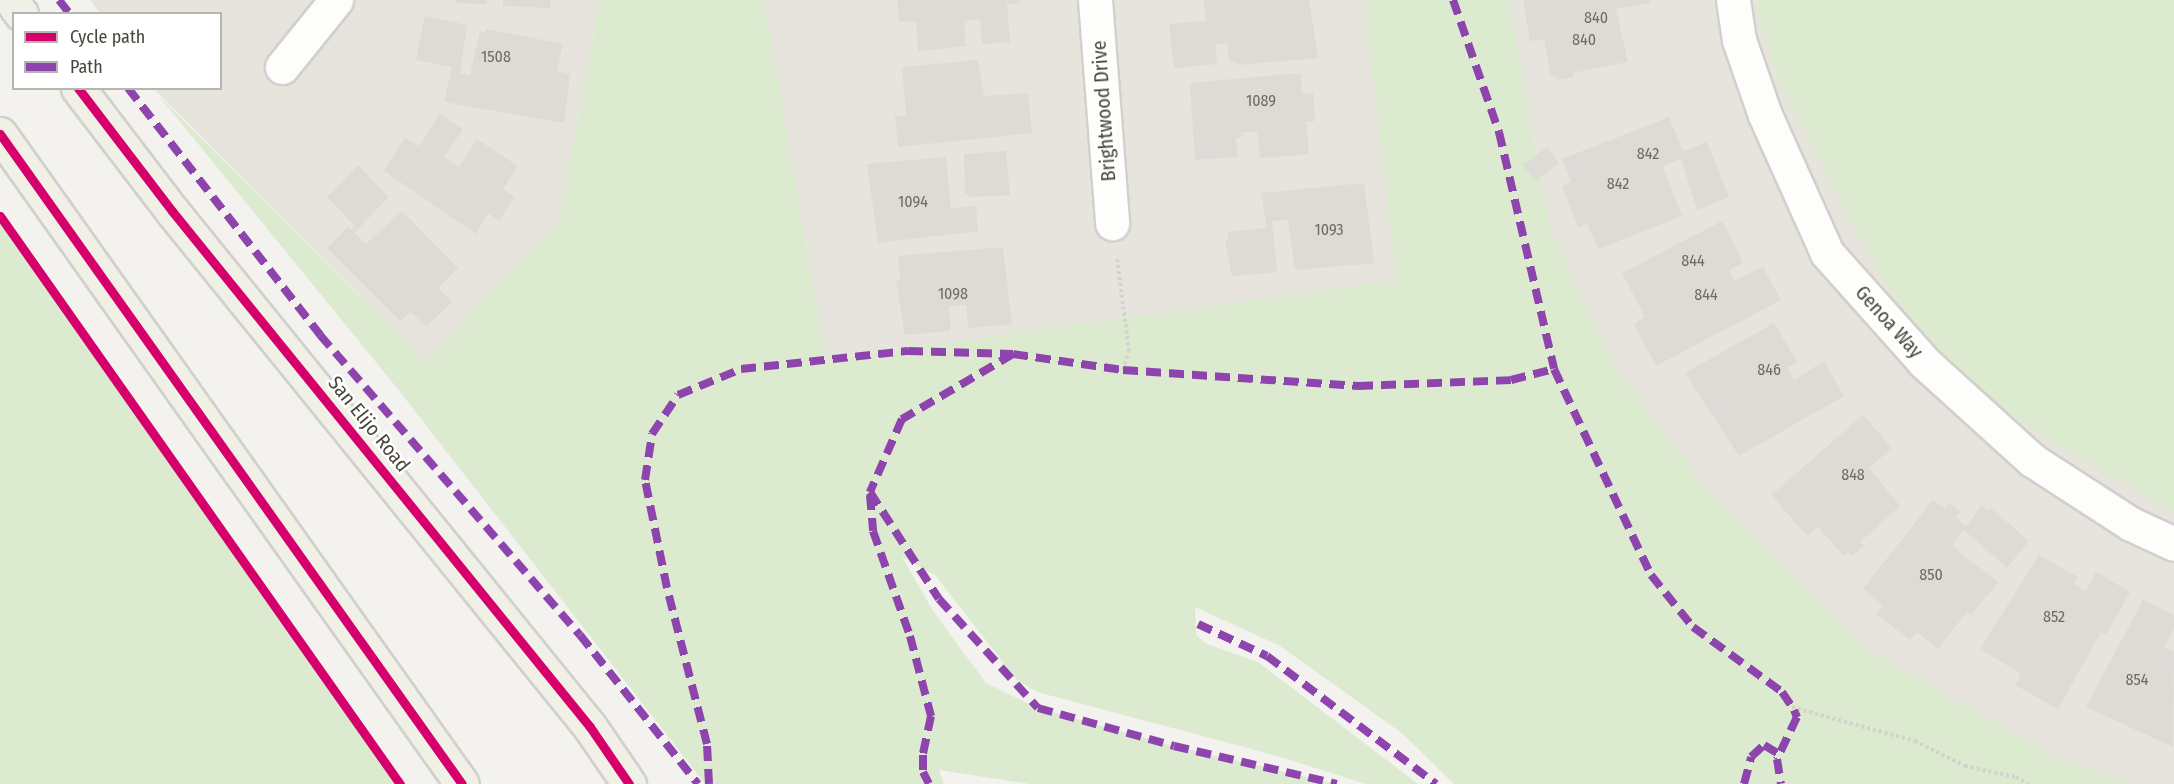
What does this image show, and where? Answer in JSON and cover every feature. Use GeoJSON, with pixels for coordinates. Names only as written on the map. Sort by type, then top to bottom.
{"type":"FeatureCollection","features":[{"type":"Feature","properties":{"kind":"main road","name":"San Elijo Road"},"geometry":{"type":"LineString","coordinates":[[80,90],[172,212],[590,727],[629,784]]}},
{"type":"Feature","properties":{"kind":"main road"},"geometry":{"type":"LineString","coordinates":[[0,134],[462,784]]}},
{"type":"Feature","properties":{"kind":"street"},"geometry":{"type":"LineString","coordinates":[[282,67],[336,0]]}},
{"type":"Feature","properties":{"kind":"street","name":"Brightwood Drive"},"geometry":{"type":"LineString","coordinates":[[1095,0],[1112,223]]}},
{"type":"Feature","properties":{"kind":"street","name":"Genoa Way"},"geometry":{"type":"LineString","coordinates":[[1732,0],[1739,40],[1765,115],[1827,253],[1924,362],[2032,460],[2131,524],[2174,544]]}},
{"type":"Feature","properties":{"kind":"path"},"geometry":{"type":"LineString","coordinates":[[1112,223],[1130,350],[1123,370]]}},
{"type":"Feature","properties":{"kind":"path"},"geometry":{"type":"LineString","coordinates":[[1792,707],[1915,741],[1965,766],[2016,777],[2028,784]]}},
{"type":"Feature","properties":{"kind":"shaded area"},"geometry":{"type":"Polygon","coordinates":[[[90,0],[600,0],[558,221],[426,361],[155,90],[222,90],[222,12],[99,12],[90,0]]]}},
{"type":"Feature","properties":{"kind":"shaded area"},"geometry":{"type":"Polygon","coordinates":[[[764,0],[1364,0],[1396,280],[826,359],[764,0]]]}},
{"type":"Feature","properties":{"kind":"shaded area"},"geometry":{"type":"Polygon","coordinates":[[[1509,0],[2174,0],[2174,784],[2133,784],[2056,758],[1859,644],[1718,503],[1617,370],[1550,230],[1509,0]]]}},
{"type":"Feature","properties":{"kind":"green space"},"geometry":{"type":"Polygon","coordinates":[[[600,0],[764,0],[826,359],[1396,280],[1364,0],[1509,0],[1550,230],[1617,370],[1718,503],[1859,644],[2056,758],[2133,784],[1454,784],[1403,734],[1280,646],[1195,607],[1196,635],[1207,644],[1258,662],[1418,784],[1366,784],[1274,755],[1037,692],[1016,679],[935,575],[902,557],[933,611],[986,683],[1038,708],[1174,746],[1337,784],[1030,784],[939,770],[944,784],[705,784],[397,388],[159,96],[426,361],[558,221],[600,0]]]}},
{"type":"Feature","properties":{"kind":"green space"},"geometry":{"type":"Polygon","coordinates":[[[1754,0],[2174,0],[2174,512],[2038,433],[1995,402],[1944,355],[1906,312],[1877,271],[1778,78],[1754,0]]]}},
{"type":"Feature","properties":{"kind":"green space"},"geometry":{"type":"Polygon","coordinates":[[[0,216],[374,749],[400,784],[0,784],[0,216]]]}},
{"type":"Feature","properties":{"kind":"building"},"geometry":{"type":"Polygon","coordinates":[[[456,0],[487,0],[487,4],[456,3],[456,0]]]}},
{"type":"Feature","properties":{"kind":"building"},"geometry":{"type":"Polygon","coordinates":[[[503,0],[551,0],[550,8],[503,6],[503,0]]]}},
{"type":"Feature","properties":{"kind":"building"},"geometry":{"type":"Polygon","coordinates":[[[897,0],[1020,0],[1020,3],[1007,4],[1010,42],[982,44],[980,20],[964,21],[966,46],[918,51],[916,21],[899,22],[897,0]]]}},
{"type":"Feature","properties":{"kind":"building"},"geometry":{"type":"Polygon","coordinates":[[[1204,0],[1309,0],[1318,58],[1239,65],[1229,59],[1227,43],[1215,45],[1217,64],[1174,68],[1169,24],[1206,21],[1204,0]]]}},
{"type":"Feature","properties":{"kind":"building"},"geometry":{"type":"Polygon","coordinates":[[[1523,0],[1650,0],[1651,3],[1616,9],[1628,62],[1573,73],[1574,77],[1557,80],[1556,76],[1551,77],[1544,39],[1530,41],[1523,0]]]}},
{"type":"Feature","properties":{"kind":"building"},"geometry":{"type":"Polygon","coordinates":[[[425,16],[467,25],[460,73],[470,75],[480,31],[486,32],[486,29],[563,44],[557,71],[570,74],[564,123],[444,102],[452,67],[416,60],[425,16]]]}},
{"type":"Feature","properties":{"kind":"building"},"geometry":{"type":"Polygon","coordinates":[[[978,60],[984,96],[1028,93],[1032,133],[898,147],[895,116],[906,115],[902,67],[978,60]]]}},
{"type":"Feature","properties":{"kind":"building"},"geometry":{"type":"Polygon","coordinates":[[[1301,73],[1302,94],[1313,93],[1315,121],[1306,122],[1309,154],[1260,158],[1257,131],[1241,133],[1241,137],[1236,138],[1238,157],[1195,160],[1190,83],[1301,73]]]}},
{"type":"Feature","properties":{"kind":"building"},"geometry":{"type":"Polygon","coordinates":[[[440,114],[463,129],[444,157],[459,167],[477,139],[518,166],[503,189],[515,197],[499,221],[488,213],[476,234],[384,171],[405,138],[419,146],[440,114]]]}},
{"type":"Feature","properties":{"kind":"building"},"geometry":{"type":"Polygon","coordinates":[[[1669,117],[1683,151],[1707,142],[1729,197],[1697,210],[1681,159],[1663,166],[1682,216],[1598,249],[1587,224],[1578,228],[1562,186],[1571,182],[1562,159],[1669,117]]]}},
{"type":"Feature","properties":{"kind":"building"},"geometry":{"type":"Polygon","coordinates":[[[1547,147],[1559,163],[1535,181],[1523,165],[1547,147]]]}},
{"type":"Feature","properties":{"kind":"building"},"geometry":{"type":"Polygon","coordinates":[[[1006,151],[1010,195],[971,197],[965,193],[964,154],[1006,151]]]}},
{"type":"Feature","properties":{"kind":"building"},"geometry":{"type":"Polygon","coordinates":[[[946,157],[951,208],[976,206],[978,231],[878,243],[867,164],[946,157]]]}},
{"type":"Feature","properties":{"kind":"building"},"geometry":{"type":"Polygon","coordinates":[[[358,165],[389,197],[354,233],[366,244],[402,211],[458,268],[438,288],[452,302],[426,327],[411,312],[400,321],[327,248],[348,227],[351,230],[355,226],[327,197],[358,165]]]}},
{"type":"Feature","properties":{"kind":"building"},"geometry":{"type":"Polygon","coordinates":[[[1364,183],[1374,263],[1295,270],[1288,220],[1272,221],[1277,272],[1232,276],[1225,240],[1229,239],[1228,232],[1267,228],[1261,193],[1364,183]]]}},
{"type":"Feature","properties":{"kind":"building"},"geometry":{"type":"Polygon","coordinates":[[[1722,221],[1743,263],[1729,270],[1735,281],[1763,267],[1781,300],[1656,366],[1634,324],[1645,317],[1622,273],[1722,221]]]}},
{"type":"Feature","properties":{"kind":"building"},"geometry":{"type":"Polygon","coordinates":[[[1003,247],[1012,324],[968,328],[966,305],[949,306],[951,331],[905,335],[896,280],[900,280],[898,256],[1003,247]]]}},
{"type":"Feature","properties":{"kind":"building"},"geometry":{"type":"Polygon","coordinates":[[[1774,323],[1797,362],[1787,368],[1794,380],[1824,361],[1844,396],[1739,456],[1685,373],[1774,323]]]}},
{"type":"Feature","properties":{"kind":"building"},"geometry":{"type":"Polygon","coordinates":[[[1863,415],[1892,448],[1869,468],[1900,506],[1860,542],[1864,546],[1852,556],[1848,552],[1844,556],[1818,527],[1807,536],[1771,495],[1863,415]]]}},
{"type":"Feature","properties":{"kind":"building"},"geometry":{"type":"Polygon","coordinates":[[[1933,500],[1945,509],[1949,503],[1960,512],[1955,517],[1966,526],[1982,505],[1989,511],[1991,508],[2029,541],[2007,568],[1964,530],[1952,546],[1998,582],[1971,616],[1967,612],[1938,649],[1917,632],[1910,640],[1876,614],[1883,605],[1863,589],[1933,500]]]}},
{"type":"Feature","properties":{"kind":"building"},"geometry":{"type":"Polygon","coordinates":[[[2039,555],[2078,577],[2074,584],[2086,591],[2096,572],[2130,592],[2106,635],[2101,632],[2058,709],[2015,685],[2021,674],[1980,649],[2039,555]]]}},
{"type":"Feature","properties":{"kind":"building"},"geometry":{"type":"Polygon","coordinates":[[[2143,600],[2174,615],[2174,628],[2164,647],[2174,652],[2173,747],[2086,707],[2143,600]]]}},
{"type":"Feature","properties":{"kind":"marked path"},"geometry":{"type":"LineString","coordinates":[[59,0],[68,12]]}},
{"type":"Feature","properties":{"kind":"marked path"},"geometry":{"type":"LineString","coordinates":[[1453,0],[1499,132],[1554,369]]}},
{"type":"Feature","properties":{"kind":"marked path"},"geometry":{"type":"LineString","coordinates":[[130,90],[320,335],[580,635],[698,784]]}},
{"type":"Feature","properties":{"kind":"marked path"},"geometry":{"type":"LineString","coordinates":[[709,784],[707,744],[667,588],[645,480],[652,434],[678,395],[741,369],[908,351],[1013,354],[902,419],[870,492],[939,599],[1038,708],[1174,746],[1337,784]]}},
{"type":"Feature","properties":{"kind":"marked path"},"geometry":{"type":"LineString","coordinates":[[1013,354],[1123,370],[1358,386],[1511,380],[1554,369],[1651,575],[1693,627],[1782,692],[1794,710],[1797,717],[1777,759],[1781,784]]}},
{"type":"Feature","properties":{"kind":"marked path"},"geometry":{"type":"LineString","coordinates":[[870,495],[873,531],[910,636],[931,716],[923,755],[923,772],[929,784]]}},
{"type":"Feature","properties":{"kind":"marked path"},"geometry":{"type":"LineString","coordinates":[[1198,624],[1267,656],[1436,784]]}},
{"type":"Feature","properties":{"kind":"marked path"},"geometry":{"type":"LineString","coordinates":[[1744,784],[1751,757],[1764,745],[1779,754]]}},
{"type":"Feature","properties":{"kind":"cycle path"},"geometry":{"type":"LineString","coordinates":[[80,90],[172,211],[590,727],[629,784]]}},
{"type":"Feature","properties":{"kind":"cycle path"},"geometry":{"type":"LineString","coordinates":[[0,134],[462,784]]}},
{"type":"Feature","properties":{"kind":"cycle path"},"geometry":{"type":"LineString","coordinates":[[0,216],[400,784]]}}]}
